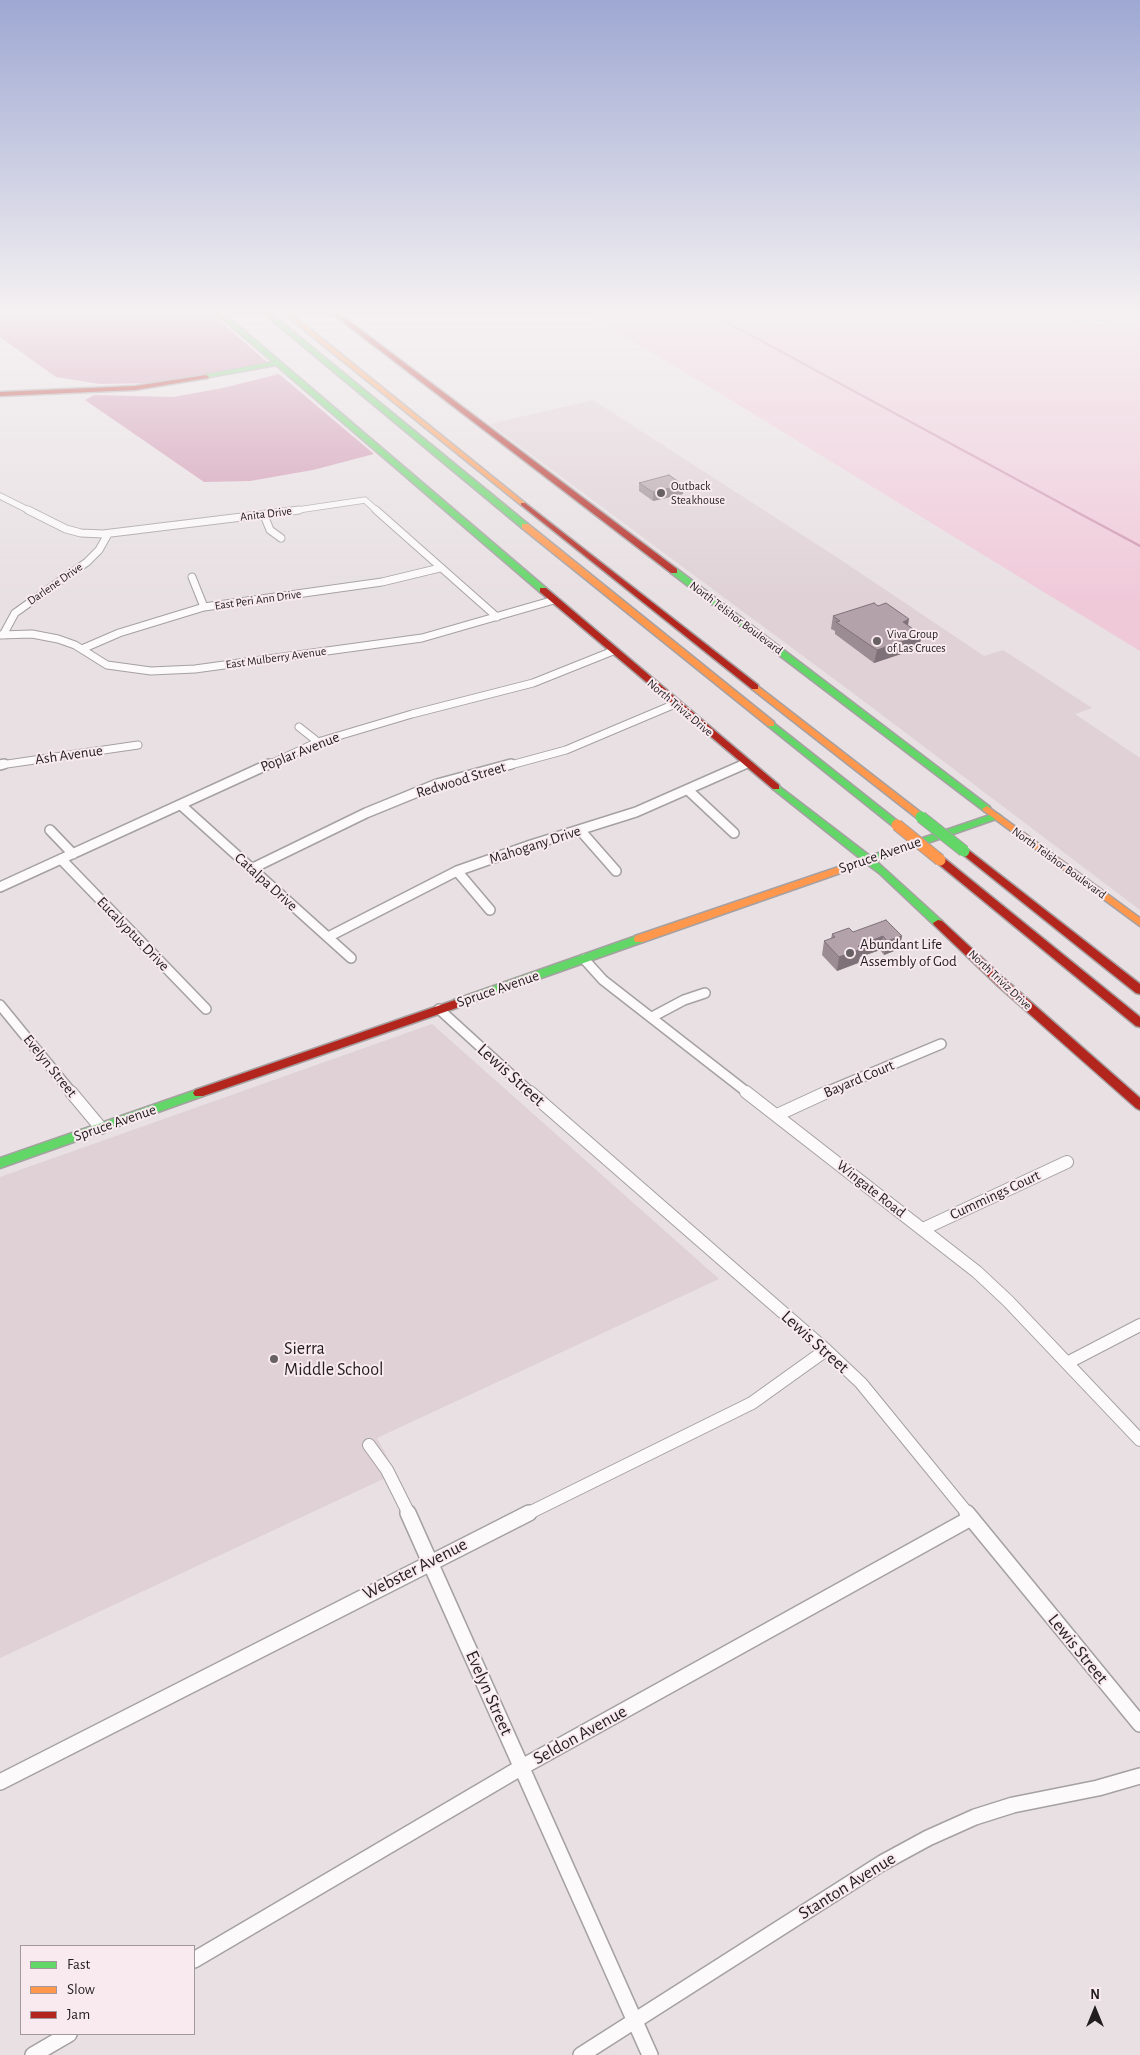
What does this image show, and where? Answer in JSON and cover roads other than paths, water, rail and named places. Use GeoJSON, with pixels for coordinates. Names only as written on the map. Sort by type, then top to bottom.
{"type":"FeatureCollection","features":[{"type":"Feature","properties":{"kind":"main road","name":"North Triviz Drive"},"geometry":{"type":"LineString","coordinates":[[328,408],[746,764],[867,859],[921,906],[1003,984],[1140,1105]]}},
{"type":"Feature","properties":{"kind":"main road"},"geometry":{"type":"LineString","coordinates":[[382,408],[597,585],[897,825],[1140,1023]]}},
{"type":"Feature","properties":{"kind":"main road"},"geometry":{"type":"LineString","coordinates":[[404,408],[625,586],[1140,990]]}},
{"type":"Feature","properties":{"kind":"main road","name":"North Telshor Boulevard"},"geometry":{"type":"LineString","coordinates":[[459,408],[996,816],[1138,919]]}},
{"type":"Feature","properties":{"kind":"main road","name":"Spruce Avenue"},"geometry":{"type":"LineString","coordinates":[[0,1163],[867,859],[996,816]]}},
{"type":"Feature","properties":{"kind":"street","name":"Anita Drive"},"geometry":{"type":"LineString","coordinates":[[0,496],[66,529],[81,533],[108,534],[264,515],[365,500],[497,617]]}},
{"type":"Feature","properties":{"kind":"street"},"geometry":{"type":"LineString","coordinates":[[264,515],[270,530],[281,538]]}},
{"type":"Feature","properties":{"kind":"street","name":"Darlene Drive"},"geometry":{"type":"LineString","coordinates":[[1,635],[14,613],[87,562],[99,550],[108,534]]}},
{"type":"Feature","properties":{"kind":"street","name":"East Peri Ann Drive"},"geometry":{"type":"LineString","coordinates":[[82,649],[119,633],[204,607],[382,582],[440,568]]}},
{"type":"Feature","properties":{"kind":"street"},"geometry":{"type":"LineString","coordinates":[[192,577],[204,607]]}},
{"type":"Feature","properties":{"kind":"street","name":"East Mulberry Avenue"},"geometry":{"type":"LineString","coordinates":[[1,635],[58,638],[82,649],[107,665],[151,671],[196,669],[414,639],[554,600]]}},
{"type":"Feature","properties":{"kind":"street","name":"Poplar Avenue"},"geometry":{"type":"LineString","coordinates":[[0,887],[318,742],[412,714],[533,683],[613,651]]}},
{"type":"Feature","properties":{"kind":"street","name":"Redwood Street"},"geometry":{"type":"LineString","coordinates":[[252,869],[366,813],[436,784],[566,750],[675,704]]}},
{"type":"Feature","properties":{"kind":"street"},"geometry":{"type":"LineString","coordinates":[[300,727],[318,742]]}},
{"type":"Feature","properties":{"kind":"street","name":"Ash Avenue"},"geometry":{"type":"LineString","coordinates":[[0,765],[138,745]]}},
{"type":"Feature","properties":{"kind":"street","name":"Mahogany Drive"},"geometry":{"type":"LineString","coordinates":[[328,937],[457,871],[531,845],[636,812],[746,764]]}},
{"type":"Feature","properties":{"kind":"street"},"geometry":{"type":"LineString","coordinates":[[688,790],[734,833]]}},
{"type":"Feature","properties":{"kind":"street","name":"Catalpa Drive"},"geometry":{"type":"LineString","coordinates":[[181,805],[351,958]]}},
{"type":"Feature","properties":{"kind":"street"},"geometry":{"type":"LineString","coordinates":[[50,830],[73,854]]}},
{"type":"Feature","properties":{"kind":"street"},"geometry":{"type":"LineString","coordinates":[[580,830],[616,871]]}},
{"type":"Feature","properties":{"kind":"street","name":"Eucalyptus Drive"},"geometry":{"type":"LineString","coordinates":[[61,859],[206,1009]]}},
{"type":"Feature","properties":{"kind":"street"},"geometry":{"type":"LineString","coordinates":[[457,871],[490,910]]}},
{"type":"Feature","properties":{"kind":"street","name":"Wingate Road"},"geometry":{"type":"LineString","coordinates":[[584,959],[603,980],[923,1229],[994,1288],[1140,1440]]}},
{"type":"Feature","properties":{"kind":"street"},"geometry":{"type":"LineString","coordinates":[[652,1017],[684,1000],[706,993]]}},
{"type":"Feature","properties":{"kind":"street","name":"Evelyn Street"},"geometry":{"type":"LineString","coordinates":[[0,1005],[101,1128]]}},
{"type":"Feature","properties":{"kind":"street","name":"Lewis Street"},"geometry":{"type":"LineString","coordinates":[[439,1009],[569,1127],[826,1350],[872,1396],[1140,1724]]}},
{"type":"Feature","properties":{"kind":"street","name":"Bayard Court"},"geometry":{"type":"LineString","coordinates":[[777,1115],[798,1104],[941,1044]]}},
{"type":"Feature","properties":{"kind":"street","name":"Cummings Court"},"geometry":{"type":"LineString","coordinates":[[923,1229],[1067,1162]]}},
{"type":"Feature","properties":{"kind":"street"},"geometry":{"type":"LineString","coordinates":[[1067,1363],[1140,1325]]}},
{"type":"Feature","properties":{"kind":"street","name":"Webster Avenue"},"geometry":{"type":"LineString","coordinates":[[0,1782],[430,1562],[752,1403],[826,1350]]}},
{"type":"Feature","properties":{"kind":"street","name":"Evelyn Street"},"geometry":{"type":"LineString","coordinates":[[370,1445],[395,1484],[650,2055]]}},
{"type":"Feature","properties":{"kind":"street","name":"Seldon Avenue"},"geometry":{"type":"LineString","coordinates":[[195,1959],[522,1767],[971,1518]]}},
{"type":"Feature","properties":{"kind":"street","name":"Stanton Avenue"},"geometry":{"type":"LineString","coordinates":[[580,2055],[882,1864],[936,1834],[974,1818],[1013,1805],[1098,1788],[1140,1776]]}},
{"type":"Feature","properties":{"kind":"street"},"geometry":{"type":"LineString","coordinates":[[33,2055],[67,2035]]}},
{"type":"Feature","properties":{"kind":"waterway"},"geometry":{"type":"LineString","coordinates":[[885,408],[1075,511]]}},
{"type":"Feature","properties":{"kind":"waterway"},"geometry":{"type":"LineString","coordinates":[[1073,510],[1140,546]]}},
{"type":"Feature","properties":{"kind":"place","name":"Outback Steakhouse"},"geometry":{"type":"Point","coordinates":[661,493]}},
{"type":"Feature","properties":{"kind":"place","name":"Viva Group of Las Cruces"},"geometry":{"type":"Point","coordinates":[877,641]}},
{"type":"Feature","properties":{"kind":"place","name":"Abundant Life Assembly of God"},"geometry":{"type":"Point","coordinates":[850,953]}},
{"type":"Feature","properties":{"kind":"place","name":"Sierra Middle School"},"geometry":{"type":"Point","coordinates":[274,1359]}}]}
